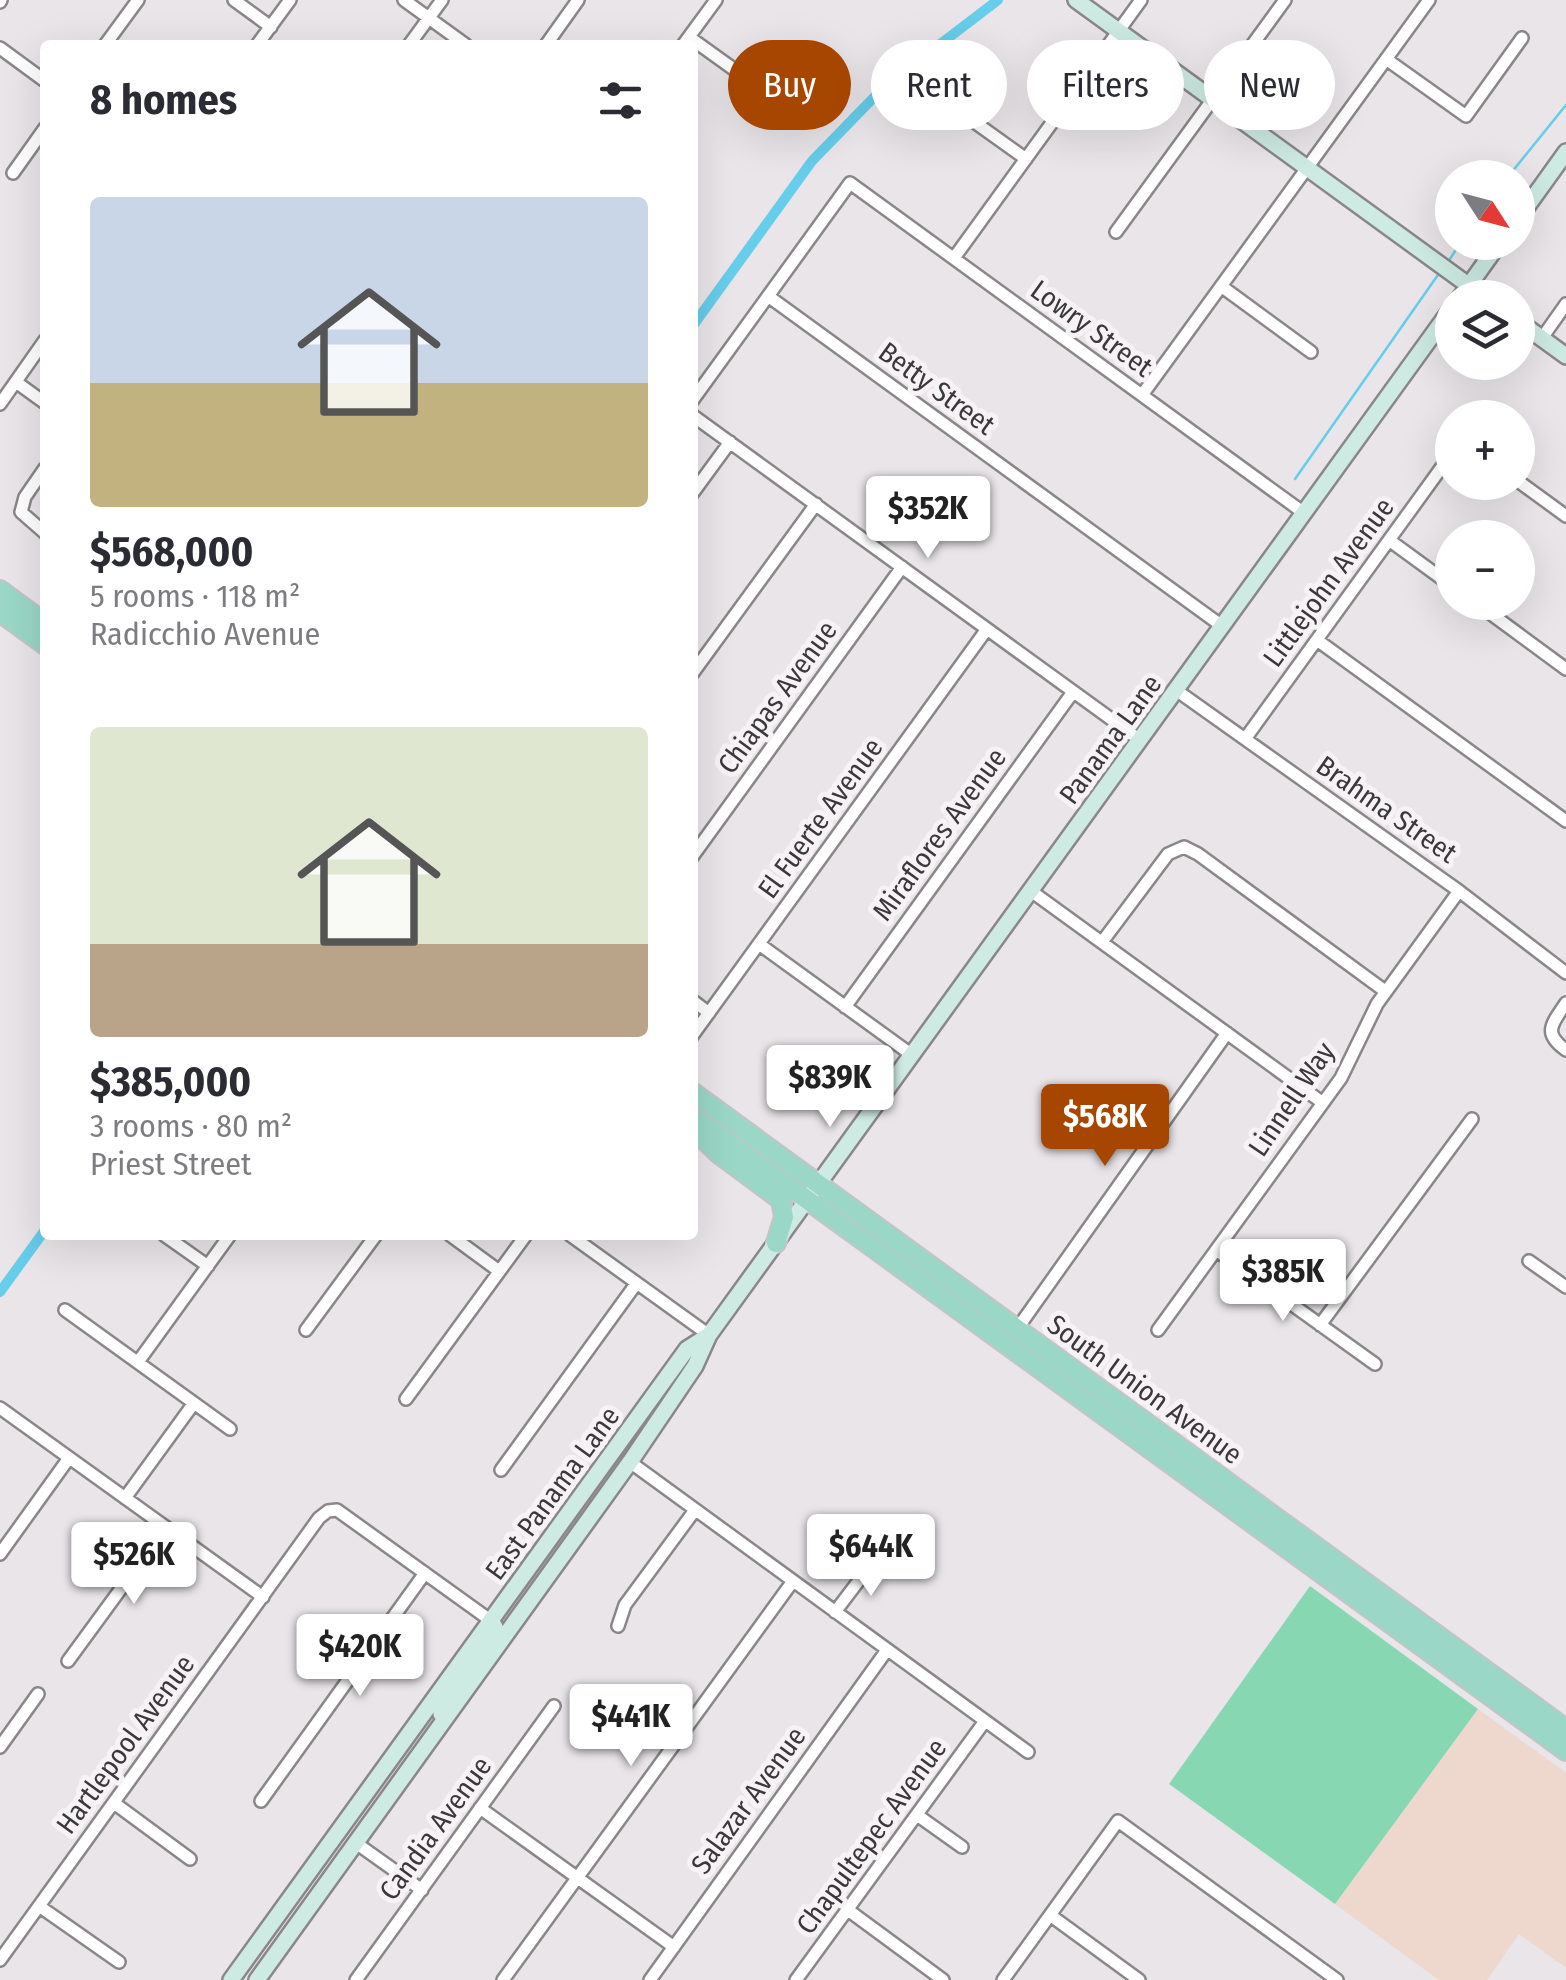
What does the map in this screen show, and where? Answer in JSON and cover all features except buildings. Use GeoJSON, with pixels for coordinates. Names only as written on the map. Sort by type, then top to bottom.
{"type":"FeatureCollection","features":[{"type":"Feature","properties":{"kind":"main road"},"geometry":{"type":"LineString","coordinates":[[1076,0],[1204,94]]}},
{"type":"Feature","properties":{"kind":"main road"},"geometry":{"type":"LineString","coordinates":[[1254,130],[1450,280]]}},
{"type":"Feature","properties":{"kind":"main road"},"geometry":{"type":"LineString","coordinates":[[1535,195],[1566,152]]}},
{"type":"Feature","properties":{"kind":"main road","name":"Panama Lane"},"geometry":{"type":"LineString","coordinates":[[807,1199],[1435,332]]}},
{"type":"Feature","properties":{"kind":"main road"},"geometry":{"type":"LineString","coordinates":[[1535,333],[1566,356]]}},
{"type":"Feature","properties":{"kind":"main road"},"geometry":{"type":"LineString","coordinates":[[0,590],[40,619]]}},
{"type":"Feature","properties":{"kind":"main road"},"geometry":{"type":"LineString","coordinates":[[0,612],[40,641]]}},
{"type":"Feature","properties":{"kind":"main road","name":"South Union Avenue"},"geometry":{"type":"LineString","coordinates":[[698,1096],[1566,1729]]}},
{"type":"Feature","properties":{"kind":"main road"},"geometry":{"type":"LineString","coordinates":[[698,1106],[725,1115]]}},
{"type":"Feature","properties":{"kind":"main road"},"geometry":{"type":"LineString","coordinates":[[698,1122],[726,1129],[797,1179],[819,1183]]}},
{"type":"Feature","properties":{"kind":"main road","name":"South Union Avenue"},"geometry":{"type":"LineString","coordinates":[[698,1123],[1566,1751]]}},
{"type":"Feature","properties":{"kind":"main road"},"geometry":{"type":"LineString","coordinates":[[698,1125],[720,1154],[780,1200],[784,1217],[776,1243]]}},
{"type":"Feature","properties":{"kind":"main road"},"geometry":{"type":"LineString","coordinates":[[807,1199],[818,1196],[868,1229],[904,1244]]}},
{"type":"Feature","properties":{"kind":"main road","name":"East Panama Lane"},"geometry":{"type":"LineString","coordinates":[[231,1980],[683,1354],[708,1334],[807,1199]]}},
{"type":"Feature","properties":{"kind":"main road","name":"East Panama Lane"},"geometry":{"type":"LineString","coordinates":[[257,1980],[630,1462],[696,1366],[708,1334]]}},
{"type":"Feature","properties":{"kind":"main road"},"geometry":{"type":"LineString","coordinates":[[630,1462],[630,1445],[673,1382],[683,1354]]}},
{"type":"Feature","properties":{"kind":"main road"},"geometry":{"type":"LineString","coordinates":[[1198,1483],[1210,1482],[1268,1524],[1284,1525]]}},
{"type":"Feature","properties":{"kind":"main road"},"geometry":{"type":"LineString","coordinates":[[1294,1552],[1304,1550],[1354,1586],[1368,1585]]}},
{"type":"Feature","properties":{"kind":"main road"},"geometry":{"type":"LineString","coordinates":[[439,1728],[448,1696],[492,1635],[495,1627],[490,1620]]}},
{"type":"Feature","properties":{"kind":"main road"},"geometry":{"type":"LineString","coordinates":[[356,1843],[359,1819],[397,1765],[412,1729]]}},
{"type":"Feature","properties":{"kind":"street"},"geometry":{"type":"LineString","coordinates":[[109,40],[138,0]]}},
{"type":"Feature","properties":{"kind":"street"},"geometry":{"type":"LineString","coordinates":[[234,0],[270,27]]}},
{"type":"Feature","properties":{"kind":"street"},"geometry":{"type":"LineString","coordinates":[[261,40],[290,0]]}},
{"type":"Feature","properties":{"kind":"street"},"geometry":{"type":"LineString","coordinates":[[404,0],[459,40]]}},
{"type":"Feature","properties":{"kind":"street"},"geometry":{"type":"LineString","coordinates":[[413,40],[442,0]]}},
{"type":"Feature","properties":{"kind":"street"},"geometry":{"type":"LineString","coordinates":[[550,40],[578,0]]}},
{"type":"Feature","properties":{"kind":"street"},"geometry":{"type":"LineString","coordinates":[[687,40],[716,0]]}},
{"type":"Feature","properties":{"kind":"street"},"geometry":{"type":"LineString","coordinates":[[954,258],[1141,0]]}},
{"type":"Feature","properties":{"kind":"street"},"geometry":{"type":"LineString","coordinates":[[1256,40],[1285,0]]}},
{"type":"Feature","properties":{"kind":"street"},"geometry":{"type":"LineString","coordinates":[[1142,395],[1428,0]]}},
{"type":"Feature","properties":{"kind":"street"},"geometry":{"type":"LineString","coordinates":[[1386,58],[1466,116],[1522,38]]}},
{"type":"Feature","properties":{"kind":"street"},"geometry":{"type":"LineString","coordinates":[[0,48],[40,77]]}},
{"type":"Feature","properties":{"kind":"street"},"geometry":{"type":"LineString","coordinates":[[698,49],[728,67]]}},
{"type":"Feature","properties":{"kind":"street"},"geometry":{"type":"LineString","coordinates":[[1116,232],[1204,111]]}},
{"type":"Feature","properties":{"kind":"street"},"geometry":{"type":"LineString","coordinates":[[986,130],[1026,159]]}},
{"type":"Feature","properties":{"kind":"street"},"geometry":{"type":"LineString","coordinates":[[13,173],[40,135]]}},
{"type":"Feature","properties":{"kind":"street","name":"Lowry Street"},"geometry":{"type":"LineString","coordinates":[[768,296],[850,183],[1304,513]]}},
{"type":"Feature","properties":{"kind":"street"},"geometry":{"type":"LineString","coordinates":[[1221,286],[1311,352]]}},
{"type":"Feature","properties":{"kind":"street"},"geometry":{"type":"LineString","coordinates":[[698,392],[768,296]]}},
{"type":"Feature","properties":{"kind":"street","name":"Betty Street"},"geometry":{"type":"LineString","coordinates":[[768,296],[1222,626]]}},
{"type":"Feature","properties":{"kind":"street"},"geometry":{"type":"LineString","coordinates":[[1542,338],[1566,304]]}},
{"type":"Feature","properties":{"kind":"street"},"geometry":{"type":"LineString","coordinates":[[0,404],[40,347]]}},
{"type":"Feature","properties":{"kind":"street"},"geometry":{"type":"LineString","coordinates":[[16,382],[40,399]]}},
{"type":"Feature","properties":{"kind":"street"},"geometry":{"type":"LineString","coordinates":[[698,419],[1140,740]]}},
{"type":"Feature","properties":{"kind":"street"},"geometry":{"type":"LineString","coordinates":[[698,486],[730,442]]}},
{"type":"Feature","properties":{"kind":"street"},"geometry":{"type":"LineString","coordinates":[[40,475],[25,496],[21,512],[40,529]]}},
{"type":"Feature","properties":{"kind":"street","name":"Littlejohn Avenue"},"geometry":{"type":"LineString","coordinates":[[1244,739],[1435,477]]}},
{"type":"Feature","properties":{"kind":"street"},"geometry":{"type":"LineString","coordinates":[[1535,493],[1566,516]]}},
{"type":"Feature","properties":{"kind":"street"},"geometry":{"type":"LineString","coordinates":[[698,666],[816,504]]}},
{"type":"Feature","properties":{"kind":"street"},"geometry":{"type":"LineString","coordinates":[[1390,540],[1435,573]]}},
{"type":"Feature","properties":{"kind":"street","name":"Chiapas Avenue"},"geometry":{"type":"LineString","coordinates":[[698,849],[902,567]]}},
{"type":"Feature","properties":{"kind":"street"},"geometry":{"type":"LineString","coordinates":[[1500,620],[1566,668]]}},
{"type":"Feature","properties":{"kind":"street","name":"El Fuerte Avenue"},"geometry":{"type":"LineString","coordinates":[[698,1028],[988,629]]}},
{"type":"Feature","properties":{"kind":"street"},"geometry":{"type":"LineString","coordinates":[[1317,640],[1566,821]]}},
{"type":"Feature","properties":{"kind":"street","name":"Brahma Street"},"geometry":{"type":"LineString","coordinates":[[1176,690],[1566,972]]}},
{"type":"Feature","properties":{"kind":"street","name":"Miraflores Avenue"},"geometry":{"type":"LineString","coordinates":[[845,1006],[1073,692]]}},
{"type":"Feature","properties":{"kind":"street"},"geometry":{"type":"LineString","coordinates":[[1102,942],[1168,854],[1184,848],[1198,854],[1385,991]]}},
{"type":"Feature","properties":{"kind":"street"},"geometry":{"type":"LineString","coordinates":[[1031,891],[1323,1103]]}},
{"type":"Feature","properties":{"kind":"street","name":"Linnell Way"},"geometry":{"type":"LineString","coordinates":[[1158,1330],[1341,1078],[1385,991],[1459,891]]}},
{"type":"Feature","properties":{"kind":"street"},"geometry":{"type":"LineString","coordinates":[[759,944],[912,1055]]}},
{"type":"Feature","properties":{"kind":"street"},"geometry":{"type":"LineString","coordinates":[[1566,1004],[1552,1024],[1554,1042],[1566,1050]]}},
{"type":"Feature","properties":{"kind":"street"},"geometry":{"type":"LineString","coordinates":[[698,1005],[709,1013]]}},
{"type":"Feature","properties":{"kind":"street"},"geometry":{"type":"LineString","coordinates":[[1016,1329],[1227,1033]]}},
{"type":"Feature","properties":{"kind":"street"},"geometry":{"type":"LineString","coordinates":[[1320,1325],[1472,1119]]}},
{"type":"Feature","properties":{"kind":"street"},"geometry":{"type":"LineString","coordinates":[[171,1240],[208,1266]]}},
{"type":"Feature","properties":{"kind":"street"},"geometry":{"type":"LineString","coordinates":[[138,1362],[226,1240]]}},
{"type":"Feature","properties":{"kind":"street"},"geometry":{"type":"LineString","coordinates":[[306,1330],[372,1240]]}},
{"type":"Feature","properties":{"kind":"street"},"geometry":{"type":"LineString","coordinates":[[457,1240],[499,1270]]}},
{"type":"Feature","properties":{"kind":"street"},"geometry":{"type":"LineString","coordinates":[[406,1399],[522,1240]]}},
{"type":"Feature","properties":{"kind":"street"},"geometry":{"type":"LineString","coordinates":[[577,1240],[708,1334]]}},
{"type":"Feature","properties":{"kind":"street"},"geometry":{"type":"LineString","coordinates":[[1216,1250],[1375,1364]]}},
{"type":"Feature","properties":{"kind":"street"},"geometry":{"type":"LineString","coordinates":[[1529,1261],[1566,1287]]}},
{"type":"Feature","properties":{"kind":"street"},"geometry":{"type":"LineString","coordinates":[[501,1470],[636,1284]]}},
{"type":"Feature","properties":{"kind":"street"},"geometry":{"type":"LineString","coordinates":[[66,1310],[230,1429]]}},
{"type":"Feature","properties":{"kind":"street"},"geometry":{"type":"LineString","coordinates":[[125,1498],[194,1404]]}},
{"type":"Feature","properties":{"kind":"street"},"geometry":{"type":"LineString","coordinates":[[0,1408],[263,1597]]}},
{"type":"Feature","properties":{"kind":"street"},"geometry":{"type":"LineString","coordinates":[[0,1554],[69,1458]]}},
{"type":"Feature","properties":{"kind":"street"},"geometry":{"type":"LineString","coordinates":[[630,1462],[1028,1752]]}},
{"type":"Feature","properties":{"kind":"street","name":"Hartlepool Avenue"},"geometry":{"type":"LineString","coordinates":[[0,1960],[328,1511],[337,1510],[425,1573]]}},
{"type":"Feature","properties":{"kind":"street"},"geometry":{"type":"LineString","coordinates":[[618,1626],[625,1605],[695,1510]]}},
{"type":"Feature","properties":{"kind":"street"},"geometry":{"type":"LineString","coordinates":[[68,1661],[166,1528]]}},
{"type":"Feature","properties":{"kind":"street"},"geometry":{"type":"LineString","coordinates":[[835,1612],[873,1562]]}},
{"type":"Feature","properties":{"kind":"street"},"geometry":{"type":"LineString","coordinates":[[262,1801],[425,1573],[490,1620]]}},
{"type":"Feature","properties":{"kind":"street"},"geometry":{"type":"LineString","coordinates":[[502,1980],[792,1581]]}},
{"type":"Feature","properties":{"kind":"street","name":"Salazar Avenue"},"geometry":{"type":"LineString","coordinates":[[650,1980],[887,1650]]}},
{"type":"Feature","properties":{"kind":"street"},"geometry":{"type":"LineString","coordinates":[[0,1746],[38,1694]]}},
{"type":"Feature","properties":{"kind":"street","name":"Candia Avenue"},"geometry":{"type":"LineString","coordinates":[[356,1980],[554,1706]]}},
{"type":"Feature","properties":{"kind":"street","name":"Chapultepec Avenue"},"geometry":{"type":"LineString","coordinates":[[796,1980],[985,1721]]}},
{"type":"Feature","properties":{"kind":"street"},"geometry":{"type":"LineString","coordinates":[[114,1803],[190,1859]]}},
{"type":"Feature","properties":{"kind":"street"},"geometry":{"type":"LineString","coordinates":[[480,1808],[674,1947]]}},
{"type":"Feature","properties":{"kind":"street"},"geometry":{"type":"LineString","coordinates":[[917,1815],[962,1847]]}},
{"type":"Feature","properties":{"kind":"street"},"geometry":{"type":"LineString","coordinates":[[1003,1980],[1118,1821],[1338,1980]]}},
{"type":"Feature","properties":{"kind":"street"},"geometry":{"type":"LineString","coordinates":[[356,1843],[422,1890]]}},
{"type":"Feature","properties":{"kind":"street"},"geometry":{"type":"LineString","coordinates":[[39,1906],[119,1962]]}},
{"type":"Feature","properties":{"kind":"street"},"geometry":{"type":"LineString","coordinates":[[848,1910],[943,1980]]}},
{"type":"Feature","properties":{"kind":"street"},"geometry":{"type":"LineString","coordinates":[[1050,1915],[1139,1980]]}},
{"type":"Feature","properties":{"kind":"shaded area"},"geometry":{"type":"Polygon","coordinates":[[[1478,1709],[1566,1773],[1566,1968],[1519,1934],[1487,1980],[1439,1980],[1335,1904],[1478,1709]]]}},
{"type":"Feature","properties":{"kind":"green space"},"geometry":{"type":"Polygon","coordinates":[[[1310,1586],[1478,1709],[1335,1904],[1169,1784],[1310,1586]]]}},
{"type":"Feature","properties":{"kind":"waterway"},"geometry":{"type":"LineString","coordinates":[[698,319],[812,161],[884,87],[998,0]]}},
{"type":"Feature","properties":{"kind":"waterway"},"geometry":{"type":"LineString","coordinates":[[1522,160],[1566,105]]}},
{"type":"Feature","properties":{"kind":"waterway"},"geometry":{"type":"LineString","coordinates":[[1295,479],[1440,272]]}},
{"type":"Feature","properties":{"kind":"waterway"},"geometry":{"type":"LineString","coordinates":[[0,1292],[40,1237]]}}]}
